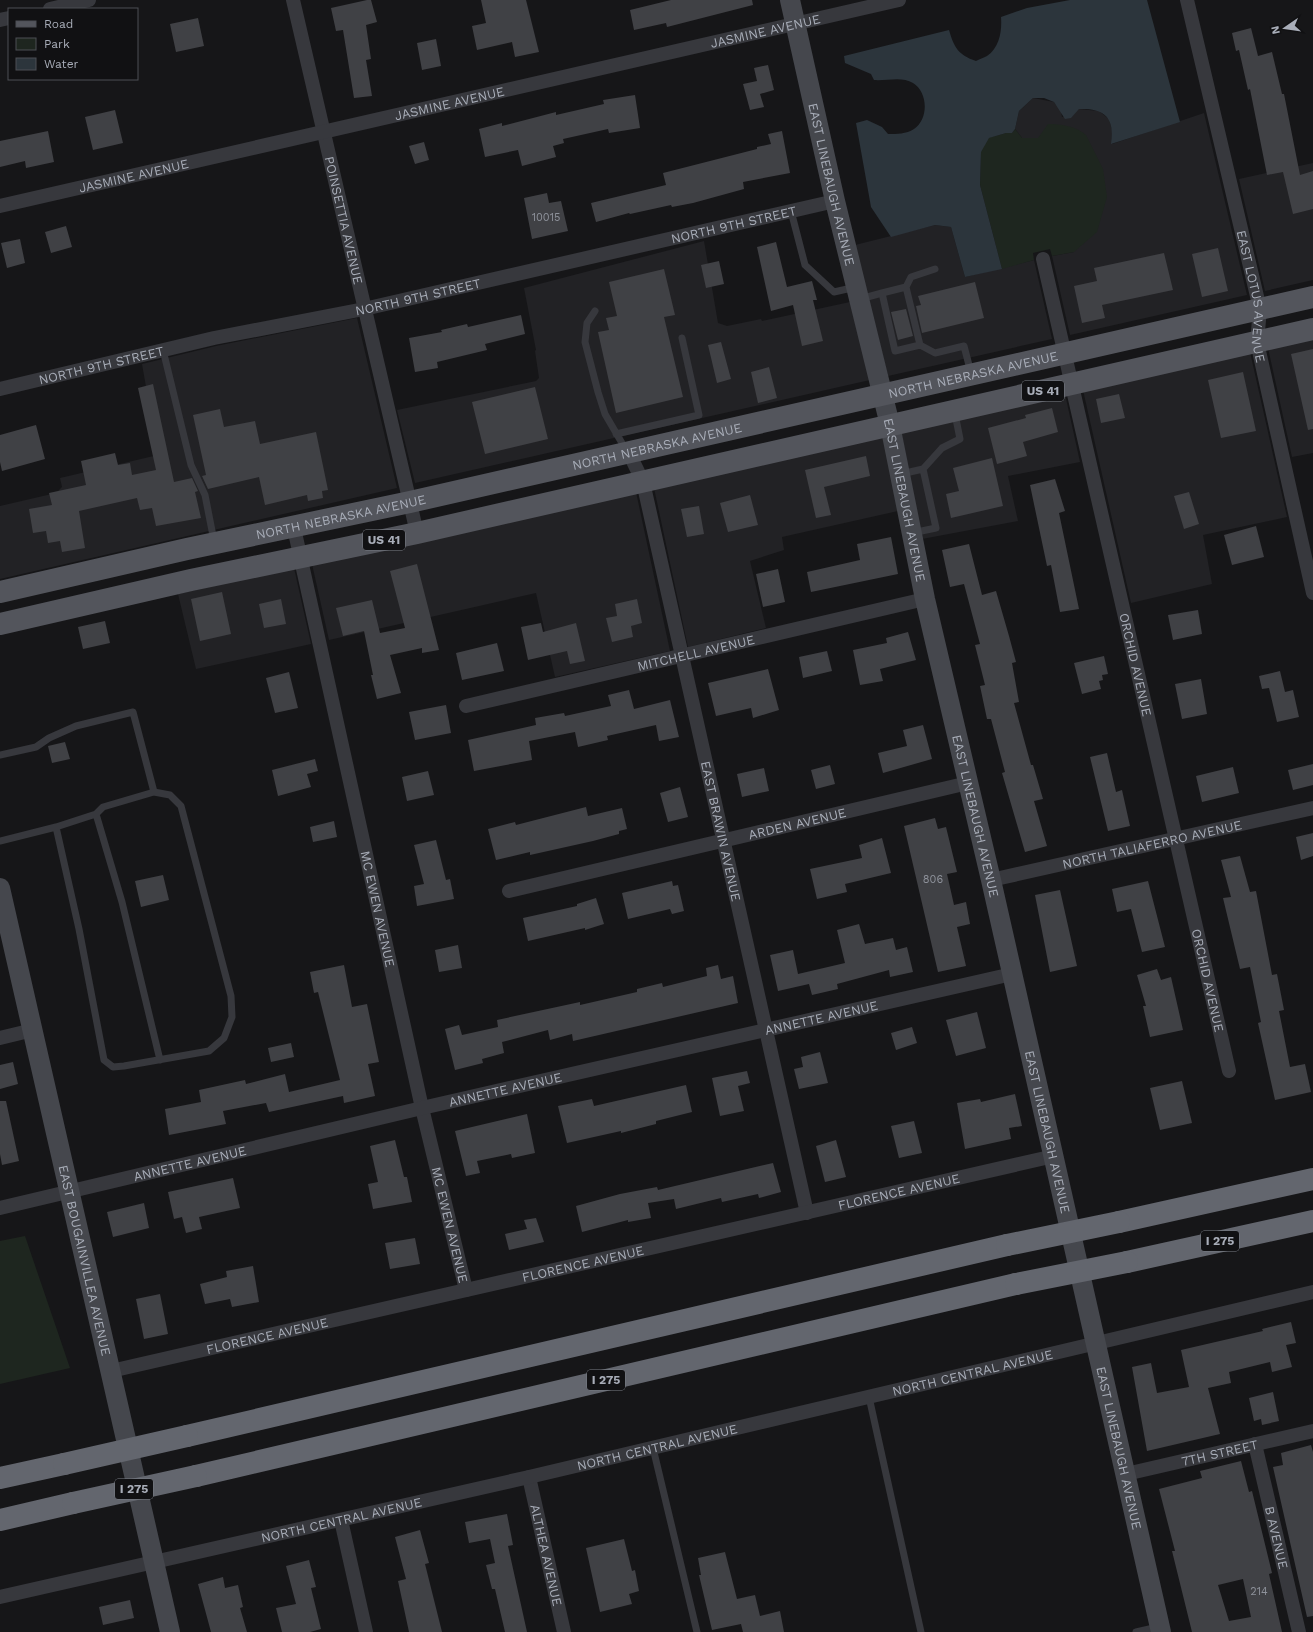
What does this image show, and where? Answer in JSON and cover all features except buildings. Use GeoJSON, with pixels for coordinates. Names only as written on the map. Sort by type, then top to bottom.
{"type":"FeatureCollection","features":[{"type":"Feature","properties":{"kind":"highway"},"geometry":{"type":"LineString","coordinates":[[0,1478],[1007,1245],[1313,1179]]}},
{"type":"Feature","properties":{"kind":"highway","name":"I 275"},"geometry":{"type":"LineString","coordinates":[[0,1520],[196,1476],[1016,1284],[1127,1262],[1313,1221]]}},
{"type":"Feature","properties":{"kind":"main road","name":"NORTH NEBRASKA AVENUE"},"geometry":{"type":"LineString","coordinates":[[0,592],[629,453],[1313,297]]}},
{"type":"Feature","properties":{"kind":"main road","name":"US 41"},"geometry":{"type":"LineString","coordinates":[[0,624],[191,580],[417,534],[1313,329]]}},
{"type":"Feature","properties":{"kind":"street"},"geometry":{"type":"LineString","coordinates":[[54,8],[89,0]]}},
{"type":"Feature","properties":{"kind":"street","name":"POINSETTIA AVENUE"},"geometry":{"type":"LineString","coordinates":[[293,0],[417,534]]}},
{"type":"Feature","properties":{"kind":"street","name":"EAST LINEBAUGH AVENUE"},"geometry":{"type":"LineString","coordinates":[[790,0],[834,201],[883,395],[925,599],[991,880],[1161,1629]]}},
{"type":"Feature","properties":{"kind":"street","name":"JASMINE AVENUE"},"geometry":{"type":"LineString","coordinates":[[0,206],[898,0]]}},
{"type":"Feature","properties":{"kind":"street","name":"EAST LOTUS AVENUE"},"geometry":{"type":"LineString","coordinates":[[1188,0],[1260,310],[1257,342],[1313,593]]}},
{"type":"Feature","properties":{"kind":"street","name":"NORTH 9TH STREET"},"geometry":{"type":"LineString","coordinates":[[0,389],[214,338],[364,309],[834,201]]}},
{"type":"Feature","properties":{"kind":"street","name":"ORCHID AVENUE"},"geometry":{"type":"LineString","coordinates":[[1043,259],[1229,1071]]}},
{"type":"Feature","properties":{"kind":"street","name":"EAST BRAWIN AVENUE"},"geometry":{"type":"LineString","coordinates":[[629,453],[643,482],[681,657],[807,1213]]}},
{"type":"Feature","properties":{"kind":"street","name":"MC EWEN AVENUE"},"geometry":{"type":"LineString","coordinates":[[294,528],[302,558],[422,1108],[466,1290]]}},
{"type":"Feature","properties":{"kind":"street","name":"MITCHELL AVENUE"},"geometry":{"type":"LineString","coordinates":[[466,706],[925,599]]}},
{"type":"Feature","properties":{"kind":"street","name":"ARDEN AVENUE"},"geometry":{"type":"LineString","coordinates":[[509,891],[968,783]]}},
{"type":"Feature","properties":{"kind":"street","name":"NORTH TALIAFERRO AVENUE"},"geometry":{"type":"LineString","coordinates":[[991,880],[1313,808]]}},
{"type":"Feature","properties":{"kind":"street","name":"EAST BOUGAINVILLEA AVENUE"},"geometry":{"type":"LineString","coordinates":[[0,888],[170,1632]]}},
{"type":"Feature","properties":{"kind":"street","name":"ANNETTE AVENUE"},"geometry":{"type":"LineString","coordinates":[[0,1208],[70,1193],[422,1108],[1012,974]]}},
{"type":"Feature","properties":{"kind":"street"},"geometry":{"type":"LineString","coordinates":[[0,1038],[33,1030]]}},
{"type":"Feature","properties":{"kind":"street","name":"FLORENCE AVENUE"},"geometry":{"type":"LineString","coordinates":[[111,1371],[1054,1156]]}},
{"type":"Feature","properties":{"kind":"street","name":"NORTH CENTRAL AVENUE"},"geometry":{"type":"LineString","coordinates":[[0,1597],[529,1477],[1313,1292]]}},
{"type":"Feature","properties":{"kind":"street","name":"7TH STREET"},"geometry":{"type":"LineString","coordinates":[[1126,1474],[1313,1431]]}},
{"type":"Feature","properties":{"kind":"street","name":"B AVENUE"},"geometry":{"type":"LineString","coordinates":[[1255,1444],[1299,1632]]}},
{"type":"Feature","properties":{"kind":"street","name":"ALTHEA AVENUE"},"geometry":{"type":"LineString","coordinates":[[529,1477],[564,1632]]}},
{"type":"Feature","properties":{"kind":"street"},"geometry":{"type":"LineString","coordinates":[[341,1520],[366,1632]]}},
{"type":"Feature","properties":{"kind":"lane"},"geometry":{"type":"LineString","coordinates":[[791,211],[805,265],[834,292],[882,293],[906,287]]}},
{"type":"Feature","properties":{"kind":"lane"},"geometry":{"type":"LineString","coordinates":[[920,345],[906,287],[911,277],[935,269]]}},
{"type":"Feature","properties":{"kind":"lane"},"geometry":{"type":"LineString","coordinates":[[882,293],[896,351],[920,345],[935,353],[964,346],[971,375]]}},
{"type":"Feature","properties":{"kind":"lane"},"geometry":{"type":"LineString","coordinates":[[595,310],[587,323],[585,342],[605,414],[629,453]]}},
{"type":"Feature","properties":{"kind":"lane"},"geometry":{"type":"LineString","coordinates":[[682,338],[703,436]]}},
{"type":"Feature","properties":{"kind":"lane"},"geometry":{"type":"LineString","coordinates":[[164,350],[191,465],[205,495],[215,544]]}},
{"type":"Feature","properties":{"kind":"lane"},"geometry":{"type":"LineString","coordinates":[[900,474],[923,469],[942,448],[960,439],[955,411]]}},
{"type":"Feature","properties":{"kind":"lane"},"geometry":{"type":"LineString","coordinates":[[616,434],[699,415]]}},
{"type":"Feature","properties":{"kind":"lane"},"geometry":{"type":"LineString","coordinates":[[912,533],[936,528],[923,469]]}},
{"type":"Feature","properties":{"kind":"lane"},"geometry":{"type":"LineString","coordinates":[[0,755],[36,747],[49,738],[76,726],[133,712],[154,792]]}},
{"type":"Feature","properties":{"kind":"lane"},"geometry":{"type":"LineString","coordinates":[[0,841],[56,827],[96,814],[102,807],[154,792],[170,795],[181,806],[231,996],[232,1017],[224,1038],[208,1051],[113,1067],[104,1060],[79,929],[56,827]]}},
{"type":"Feature","properties":{"kind":"lane"},"geometry":{"type":"LineString","coordinates":[[96,814],[122,902],[160,1060]]}},
{"type":"Feature","properties":{"kind":"lane"},"geometry":{"type":"LineString","coordinates":[[869,1397],[921,1632]]}},
{"type":"Feature","properties":{"kind":"lane"},"geometry":{"type":"LineString","coordinates":[[653,1448],[698,1632]]}},
{"type":"Feature","properties":{"kind":"lane"},"geometry":{"type":"LineString","coordinates":[[1136,1632],[1161,1629]]}},
{"type":"Feature","properties":{"kind":"shaded area"},"geometry":{"type":"Polygon","coordinates":[[[1033,98],[1054,102],[1061,110],[1062,117],[1072,114],[1079,109],[1099,111],[1109,119],[1113,133],[1112,144],[1204,113],[1247,295],[1070,335],[1052,256],[1074,252],[1038,138],[1022,138],[1015,129],[1019,111],[1033,98]]]}},
{"type":"Feature","properties":{"kind":"shaded area"},"geometry":{"type":"Polygon","coordinates":[[[1313,163],[1313,280],[1265,291],[1239,179],[1313,163]]]}},
{"type":"Feature","properties":{"kind":"shaded area"},"geometry":{"type":"Polygon","coordinates":[[[935,225],[951,227],[965,277],[1034,260],[1052,339],[888,376],[855,245],[935,225]]]}},
{"type":"Feature","properties":{"kind":"shaded area"},"geometry":{"type":"Polygon","coordinates":[[[704,241],[718,323],[727,326],[761,319],[762,321],[850,302],[870,380],[415,483],[397,410],[536,381],[539,378],[536,350],[524,288],[704,241]]]}},
{"type":"Feature","properties":{"kind":"shaded area"},"geometry":{"type":"Polygon","coordinates":[[[357,318],[397,488],[0,579],[0,506],[56,493],[62,487],[60,478],[158,455],[142,364],[216,346],[357,318]]]}},
{"type":"Feature","properties":{"kind":"shaded area"},"geometry":{"type":"Polygon","coordinates":[[[1313,337],[1313,453],[1292,457],[1268,348],[1313,337]]]}},
{"type":"Feature","properties":{"kind":"shaded area"},"geometry":{"type":"Polygon","coordinates":[[[1250,352],[1287,517],[1203,535],[1212,584],[1131,603],[1083,390],[1250,352]]]}},
{"type":"Feature","properties":{"kind":"shaded area"},"geometry":{"type":"Polygon","coordinates":[[[1065,394],[1080,462],[1008,476],[1018,521],[922,539],[901,431],[1065,394]]]}},
{"type":"Feature","properties":{"kind":"shaded area"},"geometry":{"type":"Polygon","coordinates":[[[883,436],[898,511],[782,537],[784,550],[750,561],[766,628],[688,647],[654,488],[883,436]]]}},
{"type":"Feature","properties":{"kind":"shaded area"},"geometry":{"type":"Polygon","coordinates":[[[636,492],[670,651],[555,677],[536,593],[329,640],[312,564],[636,492]]]}},
{"type":"Feature","properties":{"kind":"shaded area"},"geometry":{"type":"Polygon","coordinates":[[[294,568],[311,644],[196,669],[178,594],[294,568]]]}},
{"type":"Feature","properties":{"kind":"green space"},"geometry":{"type":"Polygon","coordinates":[[[1048,124],[1063,125],[1078,129],[1086,135],[1103,169],[1107,197],[1097,232],[1074,252],[1052,256],[1050,249],[1033,253],[1034,260],[1002,269],[980,185],[981,151],[988,138],[1006,133],[1012,133],[1015,129],[1022,138],[1038,138],[1048,124]]]}},
{"type":"Feature","properties":{"kind":"green space"},"geometry":{"type":"Polygon","coordinates":[[[25,1236],[70,1368],[0,1384],[0,1241],[25,1236]]]}},
{"type":"Feature","properties":{"kind":"water"},"geometry":{"type":"Polygon","coordinates":[[[1070,0],[1147,0],[1180,122],[1111,144],[1111,127],[1106,116],[1102,113],[1096,110],[1079,109],[1071,118],[1065,119],[1054,102],[1044,98],[1033,98],[1019,111],[1015,129],[1012,133],[1006,133],[989,138],[981,152],[980,185],[1002,269],[965,277],[951,227],[935,225],[891,237],[871,207],[856,123],[867,120],[882,127],[888,134],[908,132],[919,125],[922,119],[925,106],[924,99],[918,87],[913,83],[899,79],[874,80],[871,74],[845,63],[844,56],[949,30],[958,50],[965,56],[976,61],[987,56],[995,48],[1000,33],[1001,17],[1027,8],[1070,0]]]}}]}
